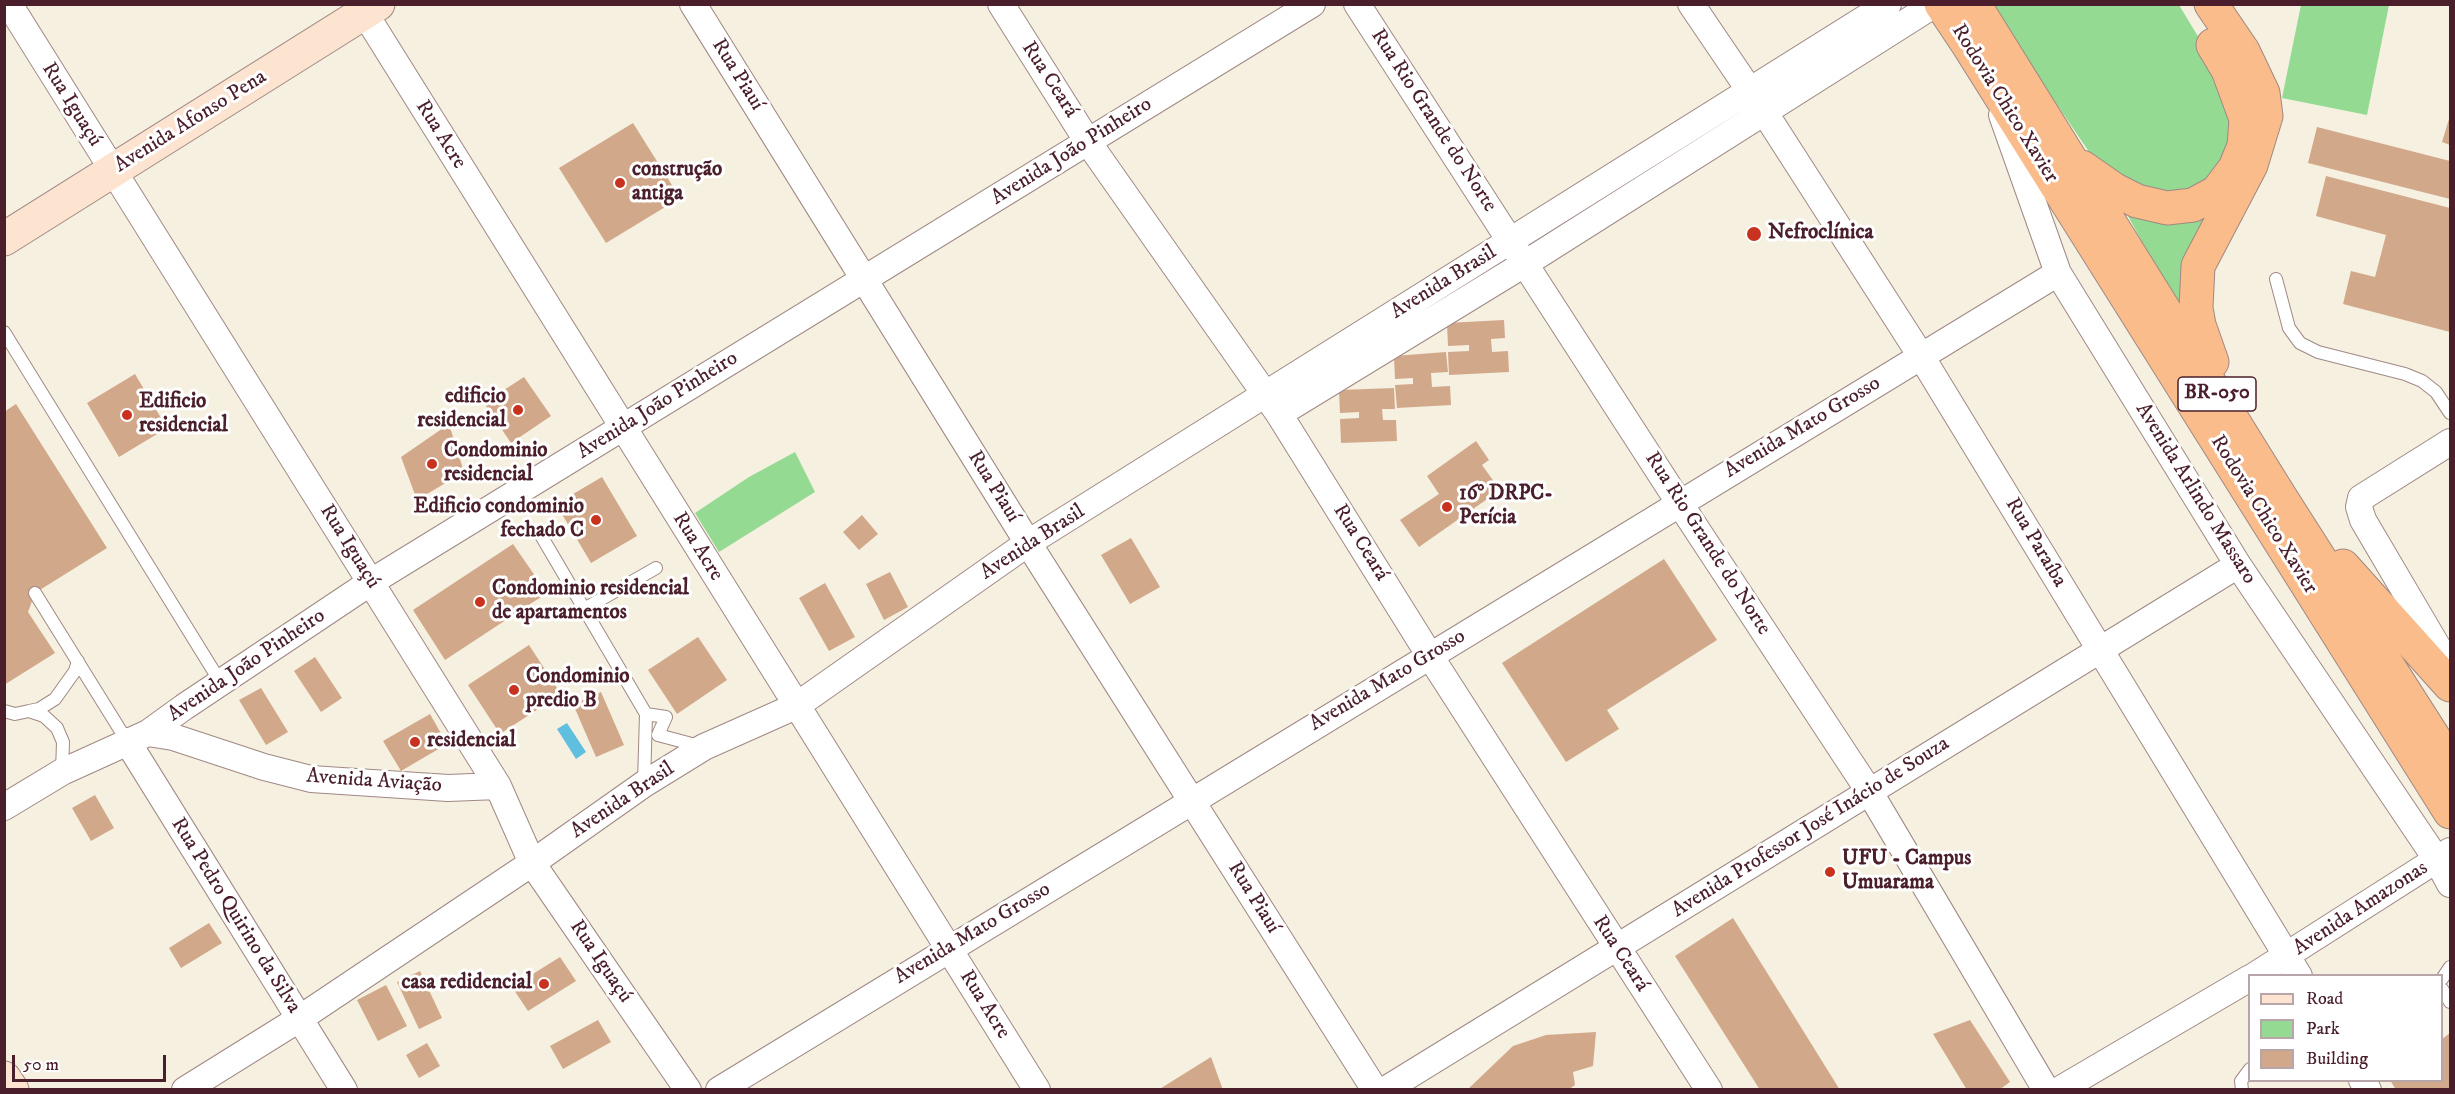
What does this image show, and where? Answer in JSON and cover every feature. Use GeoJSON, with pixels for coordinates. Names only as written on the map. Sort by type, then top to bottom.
{"type":"FeatureCollection","features":[{"type":"Feature","properties":{"kind":"highway","name":"Rodovia Chico Xavier"},"geometry":{"type":"LineString","coordinates":[[1941,4],[1976,23],[2073,162],[2281,498],[2451,763]]}},
{"type":"Feature","properties":{"kind":"highway"},"geometry":{"type":"LineString","coordinates":[[2073,162],[2115,190],[2137,201],[2167,208],[2193,205],[2217,192],[2235,168],[2244,146],[2246,119],[2228,70],[2189,4]]}},
{"type":"Feature","properties":{"kind":"highway"},"geometry":{"type":"LineString","coordinates":[[2211,4],[2242,51],[2263,93],[2266,116],[2251,165],[2202,256],[2197,273],[2196,308],[2199,325],[2230,415]]}},
{"type":"Feature","properties":{"kind":"highway","name":"Rodovia Chico Xavier"},"geometry":{"type":"LineString","coordinates":[[1976,23],[1988,78],[2451,812]]}},
{"type":"Feature","properties":{"kind":"highway"},"geometry":{"type":"LineString","coordinates":[[2281,498],[2451,685]]}},
{"type":"Feature","properties":{"kind":"street","name":"Rua Iguaçú"},"geometry":{"type":"LineString","coordinates":[[9,4],[498,786],[532,863],[688,1089]]}},
{"type":"Feature","properties":{"kind":"street","name":"Rua Piauí"},"geometry":{"type":"LineString","coordinates":[[693,4],[1028,543],[1375,1089]]}},
{"type":"Feature","properties":{"kind":"street","name":"Rua Ceará"},"geometry":{"type":"LineString","coordinates":[[1000,4],[1088,142],[1272,405],[1430,656],[1709,1089]]}},
{"type":"Feature","properties":{"kind":"street","name":"Avenida João Pinheiro"},"geometry":{"type":"LineString","coordinates":[[4,807],[62,772],[138,737],[371,582],[1312,4]]}},
{"type":"Feature","properties":{"kind":"street","name":"Rua Rio Grande do Norte"},"geometry":{"type":"LineString","coordinates":[[1357,4],[1527,263],[1680,504],[1869,791],[2046,1089]]}},
{"type":"Feature","properties":{"kind":"street"},"geometry":{"type":"LineString","coordinates":[[1691,4],[1750,91]]}},
{"type":"Feature","properties":{"kind":"street","name":"Avenida Brasil"},"geometry":{"type":"LineString","coordinates":[[1272,405],[1511,241],[1888,4]]}},
{"type":"Feature","properties":{"kind":"street","name":"Avenida Brasil"},"geometry":{"type":"LineString","coordinates":[[185,1089],[299,1019],[532,863],[644,784],[704,747],[796,706],[1028,543],[1527,263],[1935,4]]}},
{"type":"Feature","properties":{"kind":"street","name":"Avenida Afonso Pena"},"geometry":{"type":"LineString","coordinates":[[4,238],[113,171],[367,7]]}},
{"type":"Feature","properties":{"kind":"street","name":"Rua Acre"},"geometry":{"type":"LineString","coordinates":[[367,7],[623,428],[1037,1089]]}},
{"type":"Feature","properties":{"kind":"street","name":"Avenida Arlindo Massaro"},"geometry":{"type":"LineString","coordinates":[[1988,78],[2058,273],[2238,566],[2444,856],[2451,884]]}},
{"type":"Feature","properties":{"kind":"street","name":"Rua Paraíba"},"geometry":{"type":"LineString","coordinates":[[1765,113],[1921,356],[2294,966]]}},
{"type":"Feature","properties":{"kind":"street","name":"Avenida Mato Grosso"},"geometry":{"type":"LineString","coordinates":[[719,1089],[2058,273]]}},
{"type":"Feature","properties":{"kind":"street"},"geometry":{"type":"LineString","coordinates":[[2451,442],[2361,498],[2359,507],[2363,520],[2451,668]]}},
{"type":"Feature","properties":{"kind":"street","name":"Avenida Professor José Inácio de Souza"},"geometry":{"type":"LineString","coordinates":[[1385,1089],[2238,566]]}},
{"type":"Feature","properties":{"kind":"street","name":"Avenida Aviação"},"geometry":{"type":"LineString","coordinates":[[138,737],[173,737],[264,768],[311,779],[448,788],[498,786]]}},
{"type":"Feature","properties":{"kind":"street","name":"Rua Pedro Quirino da Silva"},"geometry":{"type":"LineString","coordinates":[[138,737],[299,1019],[344,1089]]}},
{"type":"Feature","properties":{"kind":"street","name":"Avenida Amazonas"},"geometry":{"type":"LineString","coordinates":[[2258,974],[2294,966],[2444,856]]}},
{"type":"Feature","properties":{"kind":"street"},"geometry":{"type":"LineString","coordinates":[[2059,1089],[2248,979]]}},
{"type":"Feature","properties":{"kind":"street"},"geometry":{"type":"LineString","coordinates":[[4,1078],[12,1089]]}},
{"type":"Feature","properties":{"kind":"lane"},"geometry":{"type":"LineString","coordinates":[[2276,279],[2289,328],[2300,343],[2318,352],[2422,381],[2436,393],[2451,413]]}},
{"type":"Feature","properties":{"kind":"lane"},"geometry":{"type":"LineString","coordinates":[[4,332],[221,683]]}},
{"type":"Feature","properties":{"kind":"lane"},"geometry":{"type":"LineString","coordinates":[[539,532],[646,714],[644,784]]}},
{"type":"Feature","properties":{"kind":"lane"},"geometry":{"type":"LineString","coordinates":[[584,609],[656,568]]}},
{"type":"Feature","properties":{"kind":"lane"},"geometry":{"type":"LineString","coordinates":[[35,593],[78,662],[138,737]]}},
{"type":"Feature","properties":{"kind":"lane"},"geometry":{"type":"LineString","coordinates":[[4,711],[15,714],[39,709],[55,699],[75,671],[78,662]]}},
{"type":"Feature","properties":{"kind":"lane"},"geometry":{"type":"LineString","coordinates":[[29,711],[44,716],[57,728],[63,742],[62,772]]}},
{"type":"Feature","properties":{"kind":"lane"},"geometry":{"type":"LineString","coordinates":[[646,714],[666,717],[658,735],[704,747]]}},
{"type":"Feature","properties":{"kind":"lane"},"geometry":{"type":"LineString","coordinates":[[2242,1089],[2241,1081],[2248,1072]]}},
{"type":"Feature","properties":{"kind":"green space"},"geometry":{"type":"Polygon","coordinates":[[[1989,5],[2179,5],[2219,71],[2234,142],[2213,179],[2185,191],[2148,194],[2096,162],[1989,5]]]}},
{"type":"Feature","properties":{"kind":"green space"},"geometry":{"type":"Polygon","coordinates":[[[2301,5],[2389,5],[2367,115],[2282,98],[2301,5]]]}},
{"type":"Feature","properties":{"kind":"green space"},"geometry":{"type":"Polygon","coordinates":[[[2257,96],[2183,288],[2178,308],[2121,203],[2206,212],[2257,96]]]}},
{"type":"Feature","properties":{"kind":"green space"},"geometry":{"type":"Polygon","coordinates":[[[795,452],[815,492],[719,552],[695,513],[749,477],[795,452]]]}},
{"type":"Feature","properties":{"kind":"water"},"geometry":{"type":"Polygon","coordinates":[[[567,723],[586,752],[576,759],[557,729],[567,723]]]}},
{"type":"Feature","properties":{"kind":"building"},"geometry":{"type":"Polygon","coordinates":[[[2450,120],[2450,145],[2442,142],[2450,120]]]}},
{"type":"Feature","properties":{"kind":"building","name":"construção antiga"},"geometry":{"type":"Polygon","coordinates":[[[633,123],[680,198],[606,243],[559,168],[633,123]]]}},
{"type":"Feature","properties":{"kind":"building"},"geometry":{"type":"Polygon","coordinates":[[[2317,127],[2450,161],[2450,199],[2308,163],[2317,127]]]}},
{"type":"Feature","properties":{"kind":"building"},"geometry":{"type":"Polygon","coordinates":[[[2326,176],[2450,208],[2450,332],[2343,304],[2351,271],[2375,277],[2386,235],[2316,216],[2326,176]]]}},
{"type":"Feature","properties":{"kind":"building"},"geometry":{"type":"Polygon","coordinates":[[[1504,320],[1505,338],[1491,339],[1492,352],[1508,351],[1509,372],[1449,375],[1448,352],[1469,351],[1469,345],[1448,346],[1447,323],[1504,320]]]}},
{"type":"Feature","properties":{"kind":"building"},"geometry":{"type":"Polygon","coordinates":[[[1446,352],[1448,372],[1431,373],[1432,387],[1450,386],[1451,405],[1397,408],[1395,385],[1413,384],[1413,378],[1395,379],[1394,356],[1446,352]]]}},
{"type":"Feature","properties":{"kind":"building","name":"Edificio residencial"},"geometry":{"type":"Polygon","coordinates":[[[135,374],[167,428],[119,457],[87,403],[135,374]]]}},
{"type":"Feature","properties":{"kind":"building","name":"edificio residencial"},"geometry":{"type":"Polygon","coordinates":[[[524,377],[551,416],[511,443],[484,403],[524,377]]]}},
{"type":"Feature","properties":{"kind":"building"},"geometry":{"type":"Polygon","coordinates":[[[1394,388],[1395,409],[1382,409],[1383,420],[1396,420],[1397,441],[1341,443],[1340,419],[1359,418],[1359,412],[1340,413],[1339,390],[1394,388]]]}},
{"type":"Feature","properties":{"kind":"building"},"geometry":{"type":"Polygon","coordinates":[[[16,404],[107,548],[35,593],[28,612],[55,653],[4,685],[4,412],[16,404]]]}},
{"type":"Feature","properties":{"kind":"building","name":"Condominio residencial"},"geometry":{"type":"Polygon","coordinates":[[[449,424],[464,472],[417,500],[401,457],[449,424]]]}},
{"type":"Feature","properties":{"kind":"building","name":"16° DRPC- Perícia"},"geometry":{"type":"Polygon","coordinates":[[[1476,441],[1489,460],[1482,465],[1500,490],[1419,547],[1400,520],[1439,494],[1427,476],[1476,441]]]}},
{"type":"Feature","properties":{"kind":"building","name":"Edificio condominio fechado C"},"geometry":{"type":"Polygon","coordinates":[[[602,477],[637,536],[591,563],[556,504],[602,477]]]}},
{"type":"Feature","properties":{"kind":"building"},"geometry":{"type":"Polygon","coordinates":[[[862,515],[878,534],[859,550],[843,532],[862,515]]]}},
{"type":"Feature","properties":{"kind":"building"},"geometry":{"type":"Polygon","coordinates":[[[1131,538],[1160,587],[1130,604],[1101,555],[1131,538]]]}},
{"type":"Feature","properties":{"kind":"building","name":"Condominio residencial de apartamentos"},"geometry":{"type":"Polygon","coordinates":[[[513,544],[547,593],[445,660],[413,610],[513,544]]]}},
{"type":"Feature","properties":{"kind":"building"},"geometry":{"type":"Polygon","coordinates":[[[1664,559],[1717,640],[1607,710],[1619,729],[1566,762],[1502,663],[1664,559]]]}},
{"type":"Feature","properties":{"kind":"building"},"geometry":{"type":"Polygon","coordinates":[[[890,572],[908,607],[884,620],[866,584],[890,572]]]}},
{"type":"Feature","properties":{"kind":"building"},"geometry":{"type":"Polygon","coordinates":[[[825,583],[855,637],[829,651],[799,598],[825,583]]]}},
{"type":"Feature","properties":{"kind":"building"},"geometry":{"type":"Polygon","coordinates":[[[698,637],[727,680],[677,714],[648,670],[698,637]]]}},
{"type":"Feature","properties":{"kind":"building","name":"Condominio predio B"},"geometry":{"type":"Polygon","coordinates":[[[529,645],[561,694],[500,734],[468,685],[529,645]]]}},
{"type":"Feature","properties":{"kind":"building"},"geometry":{"type":"Polygon","coordinates":[[[315,657],[342,698],[321,712],[294,671],[315,657]]]}},
{"type":"Feature","properties":{"kind":"building"},"geometry":{"type":"Polygon","coordinates":[[[261,688],[288,732],[266,745],[239,700],[261,688]]]}},
{"type":"Feature","properties":{"kind":"building"},"geometry":{"type":"Polygon","coordinates":[[[601,692],[624,745],[596,757],[573,704],[601,692]]]}},
{"type":"Feature","properties":{"kind":"building","name":"residencial"},"geometry":{"type":"Polygon","coordinates":[[[430,714],[447,744],[401,771],[383,741],[430,714]]]}},
{"type":"Feature","properties":{"kind":"building"},"geometry":{"type":"Polygon","coordinates":[[[95,795],[114,828],[91,841],[72,808],[95,795]]]}},
{"type":"Feature","properties":{"kind":"building"},"geometry":{"type":"Polygon","coordinates":[[[1733,918],[1840,1090],[1760,1090],[1675,956],[1733,918]]]}},
{"type":"Feature","properties":{"kind":"building"},"geometry":{"type":"Polygon","coordinates":[[[209,923],[222,943],[181,968],[169,948],[209,923]]]}},
{"type":"Feature","properties":{"kind":"building","name":"casa redidencial"},"geometry":{"type":"Polygon","coordinates":[[[560,957],[576,981],[528,1011],[512,987],[560,957]]]}},
{"type":"Feature","properties":{"kind":"building"},"geometry":{"type":"Polygon","coordinates":[[[420,971],[442,1018],[419,1029],[397,982],[420,971]]]}},
{"type":"Feature","properties":{"kind":"building"},"geometry":{"type":"Polygon","coordinates":[[[386,985],[407,1026],[378,1041],[357,1000],[386,985]]]}},
{"type":"Feature","properties":{"kind":"building"},"geometry":{"type":"Polygon","coordinates":[[[598,1020],[611,1042],[563,1069],[550,1046],[598,1020]]]}},
{"type":"Feature","properties":{"kind":"building"},"geometry":{"type":"Polygon","coordinates":[[[1970,1020],[2010,1082],[1999,1090],[1967,1090],[1933,1034],[1970,1020]]]}},
{"type":"Feature","properties":{"kind":"building"},"geometry":{"type":"Polygon","coordinates":[[[1596,1032],[1593,1066],[1573,1072],[1575,1085],[1568,1090],[1467,1090],[1513,1046],[1546,1035],[1596,1032]]]}},
{"type":"Feature","properties":{"kind":"building"},"geometry":{"type":"Polygon","coordinates":[[[2450,1033],[2450,1090],[2396,1090],[2391,1082],[2443,1082],[2443,1038],[2450,1033]]]}},
{"type":"Feature","properties":{"kind":"building"},"geometry":{"type":"Polygon","coordinates":[[[427,1043],[440,1066],[419,1078],[406,1055],[427,1043]]]}},
{"type":"Feature","properties":{"kind":"building"},"geometry":{"type":"Polygon","coordinates":[[[1211,1057],[1223,1090],[1158,1090],[1211,1057]]]}},
{"type":"Feature","properties":{"kind":"place","name":"construção antiga"},"geometry":{"type":"Point","coordinates":[620,183]}},
{"type":"Feature","properties":{"kind":"place","name":"Nefroclínica"},"geometry":{"type":"Point","coordinates":[1754,234]}},
{"type":"Feature","properties":{"kind":"place","name":"edificio residencial"},"geometry":{"type":"Point","coordinates":[518,410]}},
{"type":"Feature","properties":{"kind":"place","name":"Edificio residencial"},"geometry":{"type":"Point","coordinates":[127,415]}},
{"type":"Feature","properties":{"kind":"place","name":"Condominio residencial"},"geometry":{"type":"Point","coordinates":[432,464]}},
{"type":"Feature","properties":{"kind":"place","name":"16° DRPC- Perícia"},"geometry":{"type":"Point","coordinates":[1447,507]}},
{"type":"Feature","properties":{"kind":"place","name":"Edificio condominio fechado C"},"geometry":{"type":"Point","coordinates":[596,520]}},
{"type":"Feature","properties":{"kind":"place","name":"Condominio residencial de apartamentos"},"geometry":{"type":"Point","coordinates":[480,602]}},
{"type":"Feature","properties":{"kind":"place","name":"Condominio predio B"},"geometry":{"type":"Point","coordinates":[514,690]}},
{"type":"Feature","properties":{"kind":"place","name":"residencial"},"geometry":{"type":"Point","coordinates":[415,742]}},
{"type":"Feature","properties":{"kind":"place","name":"UFU - Campus Umuarama"},"geometry":{"type":"Point","coordinates":[1830,872]}},
{"type":"Feature","properties":{"kind":"place","name":"casa redidencial"},"geometry":{"type":"Point","coordinates":[544,984]}}]}
